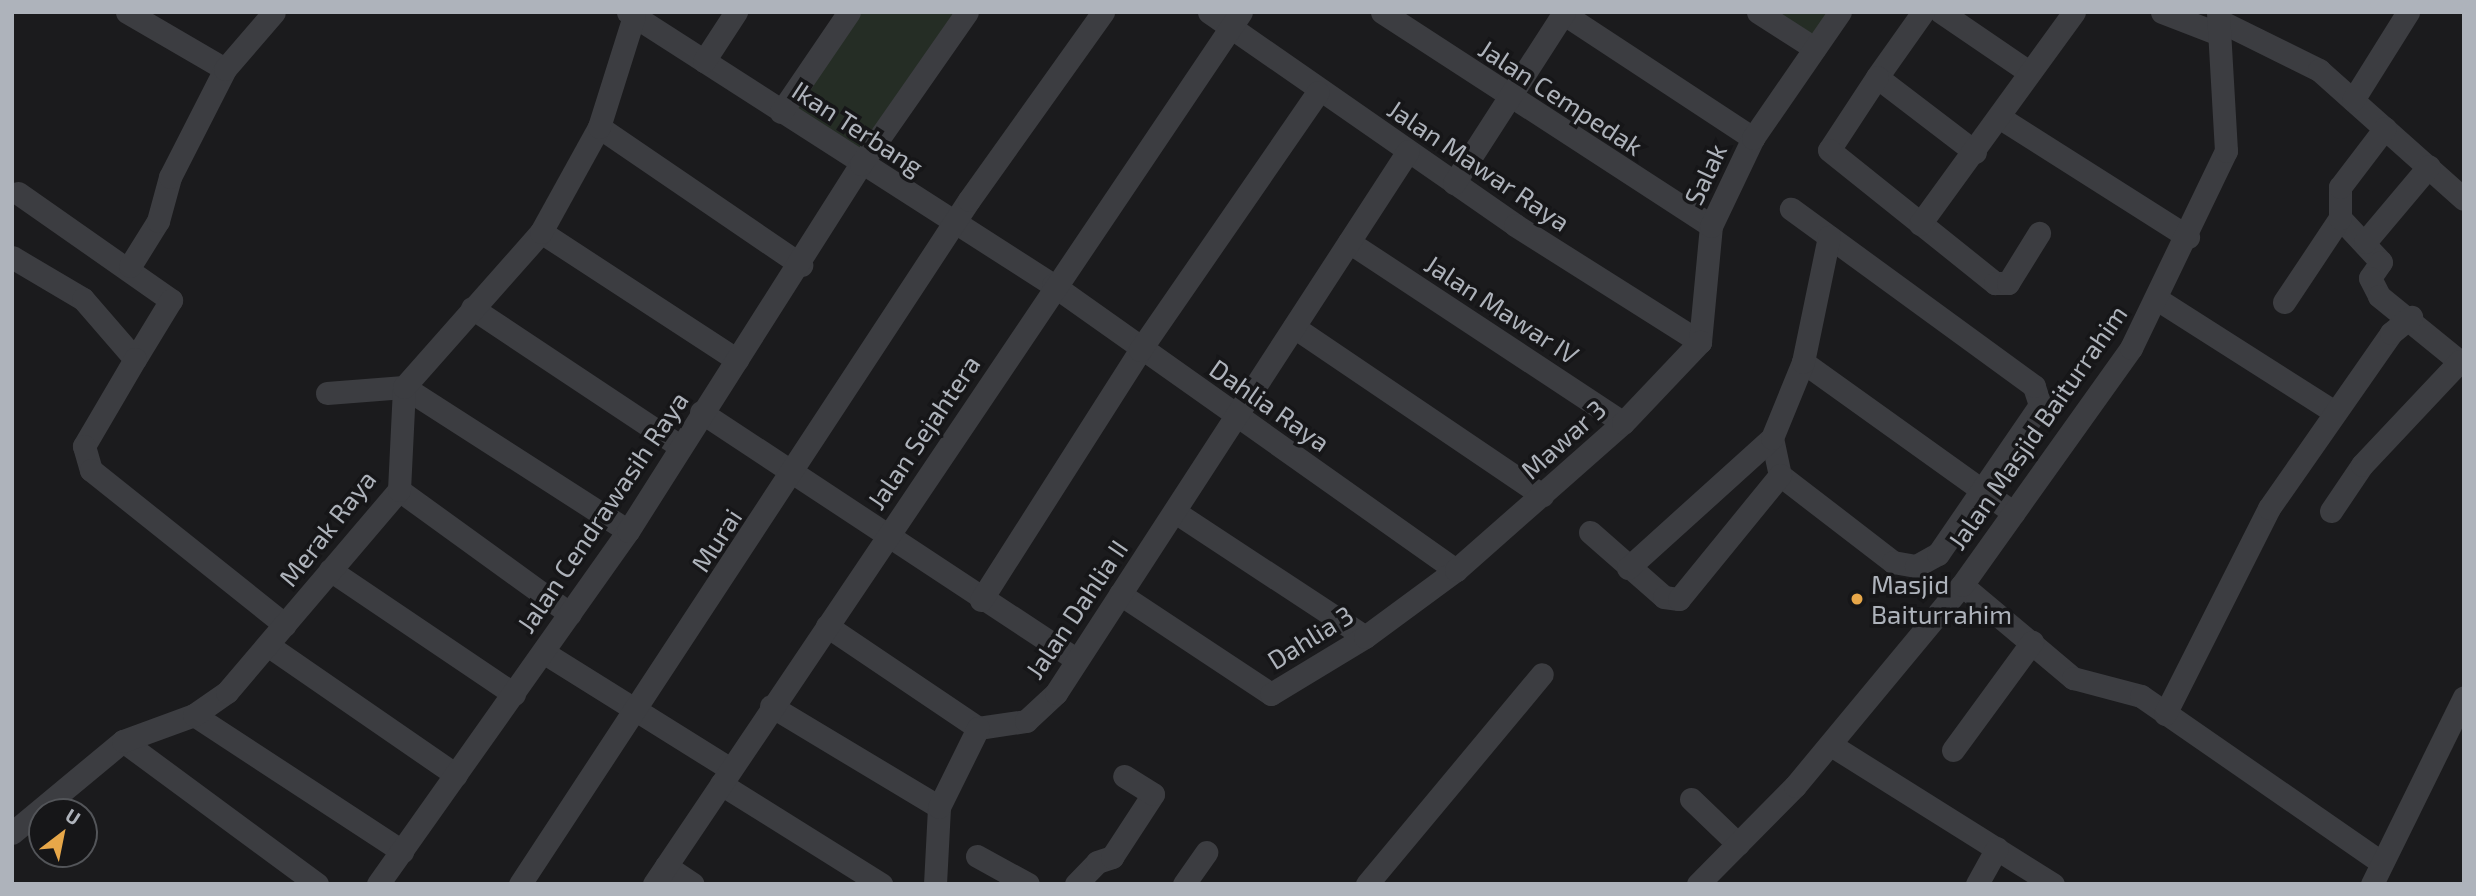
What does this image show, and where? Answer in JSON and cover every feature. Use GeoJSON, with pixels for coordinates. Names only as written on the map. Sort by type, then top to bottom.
{"type":"FeatureCollection","features":[{"type":"Feature","properties":{"kind":"street"},"geometry":{"type":"LineString","coordinates":[[127,12],[225,69]]}},
{"type":"Feature","properties":{"kind":"street"},"geometry":{"type":"LineString","coordinates":[[130,266],[158,220],[170,177],[225,69],[274,12]]}},
{"type":"Feature","properties":{"kind":"street"},"geometry":{"type":"LineString","coordinates":[[704,61],[736,12]]}},
{"type":"Feature","properties":{"kind":"street"},"geometry":{"type":"LineString","coordinates":[[781,112],[849,12]]}},
{"type":"Feature","properties":{"kind":"street","name":"Jalan Cendrawasih Raya"},"geometry":{"type":"LineString","coordinates":[[378,884],[628,531],[701,412],[801,265],[861,164],[967,12]]}},
{"type":"Feature","properties":{"kind":"street","name":"Murai"},"geometry":{"type":"LineString","coordinates":[[520,884],[637,713],[955,224],[1103,12]]}},
{"type":"Feature","properties":{"kind":"street","name":"Jalan Mawar Raya"},"geometry":{"type":"LineString","coordinates":[[1209,12],[1236,20],[1318,92],[1700,342]]}},
{"type":"Feature","properties":{"kind":"street","name":"Jalan Cempedak"},"geometry":{"type":"LineString","coordinates":[[1382,12],[1509,99],[1712,226]]}},
{"type":"Feature","properties":{"kind":"street"},"geometry":{"type":"LineString","coordinates":[[1758,12],[1815,48]]}},
{"type":"Feature","properties":{"kind":"street","name":"Salak"},"geometry":{"type":"LineString","coordinates":[[1700,342],[1712,226],[1753,138],[1840,12]]}},
{"type":"Feature","properties":{"kind":"street"},"geometry":{"type":"LineString","coordinates":[[1923,12],[1829,150],[1920,224],[2002,285],[2039,233]]}},
{"type":"Feature","properties":{"kind":"street"},"geometry":{"type":"LineString","coordinates":[[1941,12],[2029,72]]}},
{"type":"Feature","properties":{"kind":"street"},"geometry":{"type":"LineString","coordinates":[[1920,224],[1975,152],[2074,12]]}},
{"type":"Feature","properties":{"kind":"street"},"geometry":{"type":"LineString","coordinates":[[2162,12],[2218,22],[2292,51],[2353,100],[2464,199]]}},
{"type":"Feature","properties":{"kind":"street"},"geometry":{"type":"LineString","coordinates":[[2353,100],[2407,12]]}},
{"type":"Feature","properties":{"kind":"street"},"geometry":{"type":"LineString","coordinates":[[1454,183],[1563,13],[1753,138]]}},
{"type":"Feature","properties":{"kind":"street"},"geometry":{"type":"LineString","coordinates":[[404,387],[541,233],[599,127],[631,14]]}},
{"type":"Feature","properties":{"kind":"street","name":"Ikan Terbang"},"geometry":{"type":"LineString","coordinates":[[631,14],[1053,285]]}},
{"type":"Feature","properties":{"kind":"street","name":"Jalan Sejahtera"},"geometry":{"type":"LineString","coordinates":[[660,875],[1053,285],[1236,20]]}},
{"type":"Feature","properties":{"kind":"street","name":"Jalan Masjid Baiturrahim"},"geometry":{"type":"LineString","coordinates":[[1699,884],[1738,844],[1790,783],[1831,745],[1962,584],[2115,374],[2188,237],[2226,151],[2218,22]]}},
{"type":"Feature","properties":{"kind":"street"},"geometry":{"type":"LineString","coordinates":[[1877,77],[1975,152]]}},
{"type":"Feature","properties":{"kind":"street"},"geometry":{"type":"LineString","coordinates":[[981,600],[1140,350],[1318,92]]}},
{"type":"Feature","properties":{"kind":"street"},"geometry":{"type":"LineString","coordinates":[[1999,117],[2188,237]]}},
{"type":"Feature","properties":{"kind":"street"},"geometry":{"type":"LineString","coordinates":[[599,127],[801,265]]}},
{"type":"Feature","properties":{"kind":"street"},"geometry":{"type":"LineString","coordinates":[[2284,302],[2340,218],[2340,187],[2385,128]]}},
{"type":"Feature","properties":{"kind":"street","name":"Jalan Dahlia II"},"geometry":{"type":"LineString","coordinates":[[978,728],[1026,721],[1056,693],[1075,659],[1239,416],[1408,151]]}},
{"type":"Feature","properties":{"kind":"street"},"geometry":{"type":"LineString","coordinates":[[2365,242],[2429,166]]}},
{"type":"Feature","properties":{"kind":"street"},"geometry":{"type":"LineString","coordinates":[[18,192],[130,266],[171,300],[84,446],[84,461],[285,625]]}},
{"type":"Feature","properties":{"kind":"street"},"geometry":{"type":"LineString","coordinates":[[1772,438],[1780,475],[1893,562],[1911,567],[1938,554],[1982,486],[2038,411],[2036,389],[1791,209]]}},
{"type":"Feature","properties":{"kind":"street"},"geometry":{"type":"LineString","coordinates":[[2331,511],[2362,465],[2462,363],[2375,289],[2370,278],[2381,262],[2340,218]]}},
{"type":"Feature","properties":{"kind":"street"},"geometry":{"type":"LineString","coordinates":[[541,233],[737,360]]}},
{"type":"Feature","properties":{"kind":"street"},"geometry":{"type":"LineString","coordinates":[[1628,568],[1772,438],[1803,362],[1829,237]]}},
{"type":"Feature","properties":{"kind":"street","name":"Jalan Mawar IV"},"geometry":{"type":"LineString","coordinates":[[1349,242],[1623,423]]}},
{"type":"Feature","properties":{"kind":"street"},"geometry":{"type":"LineString","coordinates":[[12,257],[42,269],[83,299],[135,359]]}},
{"type":"Feature","properties":{"kind":"street","name":"Dahlia Raya"},"geometry":{"type":"LineString","coordinates":[[1053,285],[1140,350],[1239,416],[1456,570]]}},
{"type":"Feature","properties":{"kind":"street"},"geometry":{"type":"LineString","coordinates":[[2157,299],[2333,411]]}},
{"type":"Feature","properties":{"kind":"street"},"geometry":{"type":"LineString","coordinates":[[472,308],[680,446]]}},
{"type":"Feature","properties":{"kind":"street"},"geometry":{"type":"LineString","coordinates":[[2165,714],[2269,508],[2333,411],[2390,333],[2411,317]]}},
{"type":"Feature","properties":{"kind":"street"},"geometry":{"type":"LineString","coordinates":[[1294,327],[1542,495]]}},
{"type":"Feature","properties":{"kind":"street","name":"Mawar 3"},"geometry":{"type":"LineString","coordinates":[[1456,570],[1623,423],[1700,342]]}},
{"type":"Feature","properties":{"kind":"street"},"geometry":{"type":"LineString","coordinates":[[1803,362],[1982,486],[2014,513]]}},
{"type":"Feature","properties":{"kind":"street"},"geometry":{"type":"LineString","coordinates":[[327,393],[404,387],[628,531]]}},
{"type":"Feature","properties":{"kind":"street","name":"Merak Raya"},"geometry":{"type":"LineString","coordinates":[[12,833],[123,741],[194,715],[227,692],[269,646],[399,490],[404,387]]}},
{"type":"Feature","properties":{"kind":"street"},"geometry":{"type":"LineString","coordinates":[[701,412],[888,534],[981,600],[1075,659]]}},
{"type":"Feature","properties":{"kind":"street"},"geometry":{"type":"LineString","coordinates":[[1590,532],[1664,597],[1679,599],[1780,475]]}},
{"type":"Feature","properties":{"kind":"street"},"geometry":{"type":"LineString","coordinates":[[399,490],[570,614]]}},
{"type":"Feature","properties":{"kind":"street"},"geometry":{"type":"LineString","coordinates":[[1175,512],[1365,637]]}},
{"type":"Feature","properties":{"kind":"street"},"geometry":{"type":"LineString","coordinates":[[330,570],[514,694]]}},
{"type":"Feature","properties":{"kind":"street","name":"Dahlia 3"},"geometry":{"type":"LineString","coordinates":[[1120,594],[1271,694],[1365,637],[1456,570]]}},
{"type":"Feature","properties":{"kind":"street"},"geometry":{"type":"LineString","coordinates":[[1962,584],[2078,681],[2132,691],[2381,862]]}},
{"type":"Feature","properties":{"kind":"street"},"geometry":{"type":"LineString","coordinates":[[827,626],[978,728],[939,807],[935,884]]}},
{"type":"Feature","properties":{"kind":"street"},"geometry":{"type":"LineString","coordinates":[[1953,750],[2032,642]]}},
{"type":"Feature","properties":{"kind":"street"},"geometry":{"type":"LineString","coordinates":[[269,646],[456,775]]}},
{"type":"Feature","properties":{"kind":"street"},"geometry":{"type":"LineString","coordinates":[[543,652],[637,713],[881,884]]}},
{"type":"Feature","properties":{"kind":"street"},"geometry":{"type":"LineString","coordinates":[[1367,884],[1542,674]]}},
{"type":"Feature","properties":{"kind":"street"},"geometry":{"type":"LineString","coordinates":[[2372,884],[2464,697]]}},
{"type":"Feature","properties":{"kind":"street"},"geometry":{"type":"LineString","coordinates":[[771,706],[939,807]]}},
{"type":"Feature","properties":{"kind":"street"},"geometry":{"type":"LineString","coordinates":[[194,715],[402,851]]}},
{"type":"Feature","properties":{"kind":"street"},"geometry":{"type":"LineString","coordinates":[[123,741],[317,884]]}},
{"type":"Feature","properties":{"kind":"street"},"geometry":{"type":"LineString","coordinates":[[1831,745],[2053,884]]}},
{"type":"Feature","properties":{"kind":"street"},"geometry":{"type":"LineString","coordinates":[[1076,884],[1097,862],[1112,856],[1153,794],[1124,776]]}},
{"type":"Feature","properties":{"kind":"street"},"geometry":{"type":"LineString","coordinates":[[1691,799],[1738,844]]}},
{"type":"Feature","properties":{"kind":"street"},"geometry":{"type":"LineString","coordinates":[[1977,884],[1997,848]]}},
{"type":"Feature","properties":{"kind":"street"},"geometry":{"type":"LineString","coordinates":[[1184,884],[1206,852]]}},
{"type":"Feature","properties":{"kind":"street"},"geometry":{"type":"LineString","coordinates":[[977,856],[1028,884]]}},
{"type":"Feature","properties":{"kind":"street"},"geometry":{"type":"LineString","coordinates":[[660,875],[693,884]]}},
{"type":"Feature","properties":{"kind":"shaded area"},"geometry":{"type":"Polygon","coordinates":[[[849,12],[967,12],[861,164],[781,112],[849,12]]]}},
{"type":"Feature","properties":{"kind":"shaded area"},"geometry":{"type":"Polygon","coordinates":[[[1758,12],[1838,12],[1814,48],[1758,12]]]}},
{"type":"Feature","properties":{"kind":"place","name":"Masjid Baiturrahim"},"geometry":{"type":"Point","coordinates":[1857,599]}}]}
